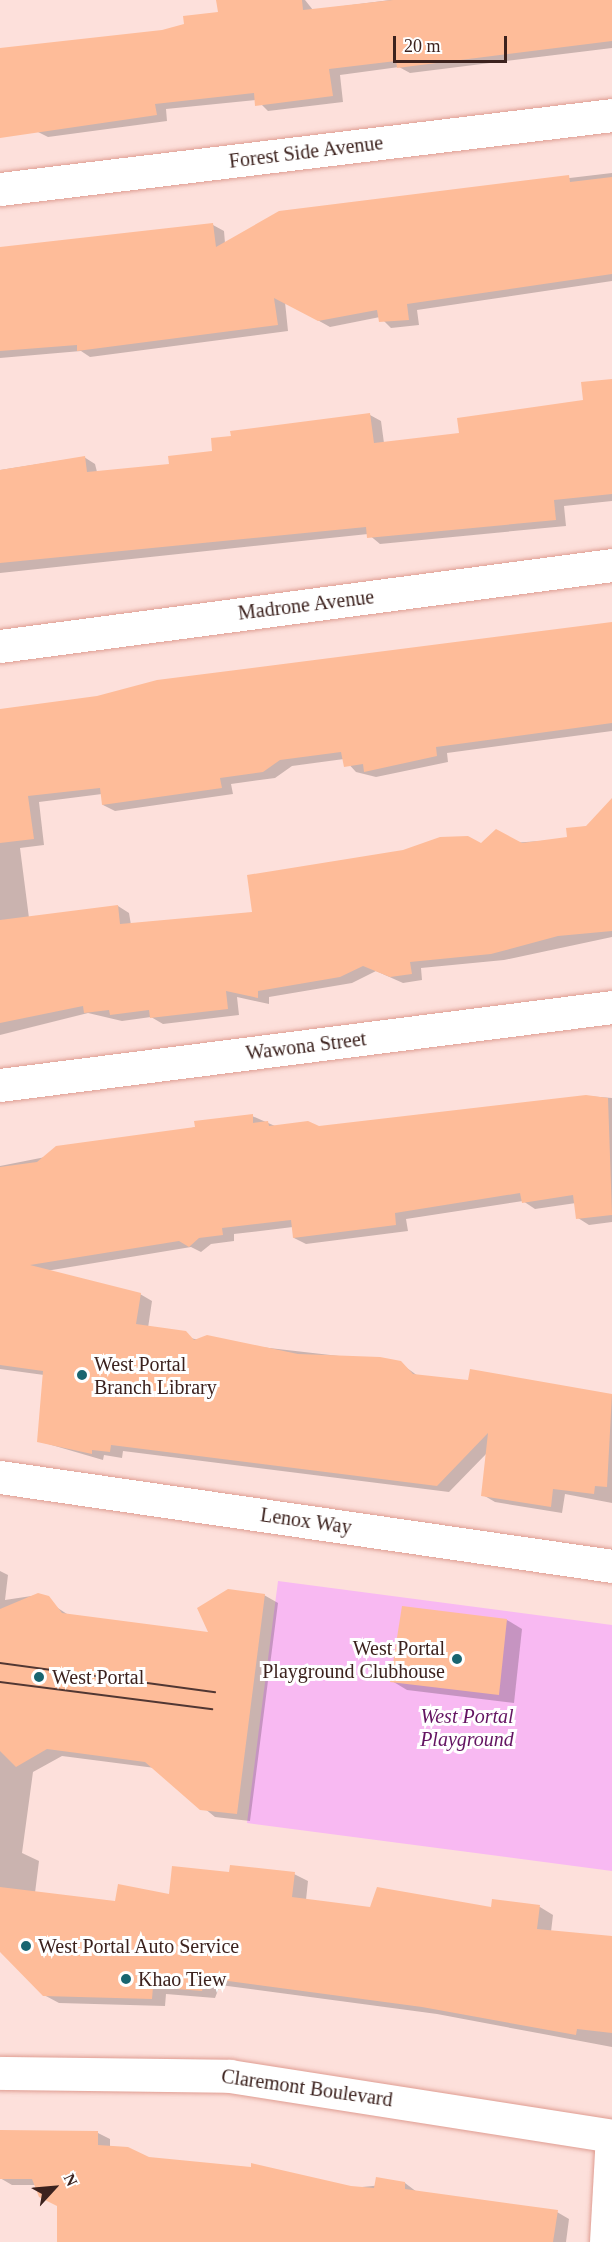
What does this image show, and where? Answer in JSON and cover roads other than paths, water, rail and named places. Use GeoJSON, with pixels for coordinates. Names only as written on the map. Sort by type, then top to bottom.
{"type":"FeatureCollection","features":[{"type":"Feature","properties":{"kind":"street","name":"Forest Side Avenue"},"geometry":{"type":"LineString","coordinates":[[0,189],[612,115]]}},
{"type":"Feature","properties":{"kind":"street","name":"Madrone Avenue"},"geometry":{"type":"LineString","coordinates":[[0,646],[612,565]]}},
{"type":"Feature","properties":{"kind":"street","name":"Wawona Street"},"geometry":{"type":"LineString","coordinates":[[0,1085],[612,1007]]}},
{"type":"Feature","properties":{"kind":"street","name":"Lenox Way"},"geometry":{"type":"LineString","coordinates":[[0,1476],[612,1566]]}},
{"type":"Feature","properties":{"kind":"street","name":"Claremont Boulevard"},"geometry":{"type":"LineString","coordinates":[[0,2073],[230,2076],[612,2136]]}},
{"type":"Feature","properties":{"kind":"street"},"geometry":{"type":"LineString","coordinates":[[606,2242],[612,2136]]}},
{"type":"Feature","properties":{"kind":"tram line"},"geometry":{"type":"LineString","coordinates":[[0,1663],[215,1692]]}},
{"type":"Feature","properties":{"kind":"tram line"},"geometry":{"type":"LineString","coordinates":[[0,1682],[212,1709]]}},
{"type":"Feature","properties":{"kind":"place","name":"West Portal Branch Library"},"geometry":{"type":"Point","coordinates":[82,1375]}},
{"type":"Feature","properties":{"kind":"place","name":"West Portal Playground Clubhouse"},"geometry":{"type":"Point","coordinates":[457,1659]}},
{"type":"Feature","properties":{"kind":"place","name":"West Portal"},"geometry":{"type":"Point","coordinates":[39,1677]}},
{"type":"Feature","properties":{"kind":"place","name":"West Portal Auto Service"},"geometry":{"type":"Point","coordinates":[26,1946]}},
{"type":"Feature","properties":{"kind":"place","name":"Khao Tiew"},"geometry":{"type":"Point","coordinates":[126,1979]}},
{"type":"Feature","properties":{"kind":"park label","name":"West Portal Playground"},"geometry":{"type":"Point","coordinates":[467,1728]}}]}
